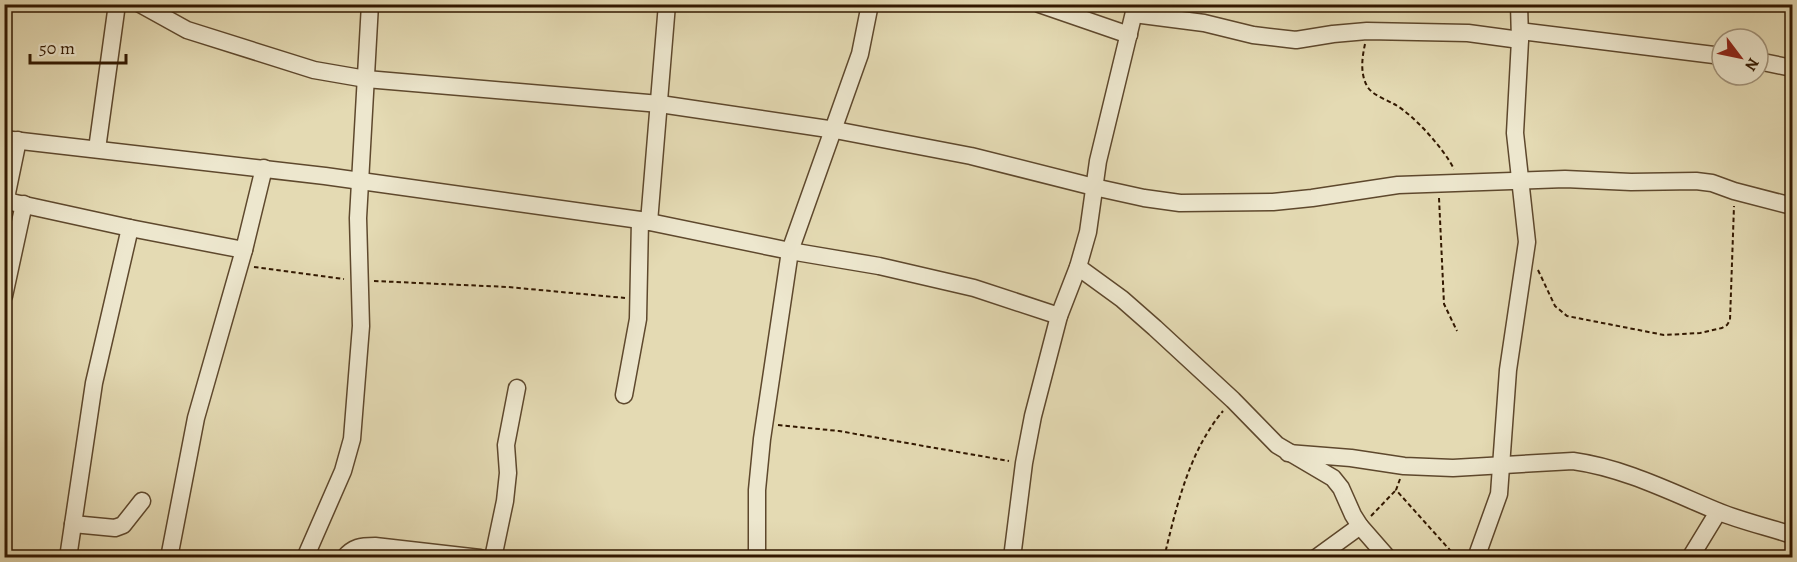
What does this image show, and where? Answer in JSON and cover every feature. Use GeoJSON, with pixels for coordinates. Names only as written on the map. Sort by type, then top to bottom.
{"type":"FeatureCollection","features":[{"type":"Feature","properties":{"kind":"street"},"geometry":{"type":"LineString","coordinates":[[97,149],[117,4]]}},
{"type":"Feature","properties":{"kind":"street"},"geometry":{"type":"LineString","coordinates":[[140,4],[187,30],[314,70],[366,79],[660,104],[835,130],[971,156],[1094,187],[1180,203],[1273,202],[1398,185],[1520,180],[1696,181],[1712,183],[1792,206]]}},
{"type":"Feature","properties":{"kind":"street"},"geometry":{"type":"LineString","coordinates":[[305,558],[350,451],[361,326],[358,218],[370,4]]}},
{"type":"Feature","properties":{"kind":"street"},"geometry":{"type":"LineString","coordinates":[[624,395],[638,319],[637,299],[660,104],[668,4]]}},
{"type":"Feature","properties":{"kind":"street"},"geometry":{"type":"LineString","coordinates":[[757,558],[757,490],[764,423],[790,250],[835,130],[860,54],[870,4]]}},
{"type":"Feature","properties":{"kind":"street"},"geometry":{"type":"LineString","coordinates":[[1039,4],[1129,35]]}},
{"type":"Feature","properties":{"kind":"street"},"geometry":{"type":"LineString","coordinates":[[1476,558],[1499,494],[1508,370],[1527,242],[1515,133],[1520,36],[1519,4]]}},
{"type":"Feature","properties":{"kind":"street"},"geometry":{"type":"LineString","coordinates":[[1012,558],[1024,463],[1033,416],[1059,316],[1078,267],[1088,232],[1094,187],[1135,9],[1253,35],[1296,40],[1367,31],[1468,33],[1710,55]]}},
{"type":"Feature","properties":{"kind":"street"},"geometry":{"type":"LineString","coordinates":[[1770,64],[1792,68]]}},
{"type":"Feature","properties":{"kind":"street"},"geometry":{"type":"LineString","coordinates":[[242,258],[130,228],[11,202],[8,200],[7,193],[11,139],[360,180],[645,221],[879,266],[974,288],[1059,316]]}},
{"type":"Feature","properties":{"kind":"street"},"geometry":{"type":"LineString","coordinates":[[169,558],[196,418],[242,258],[264,168]]}},
{"type":"Feature","properties":{"kind":"street"},"geometry":{"type":"LineString","coordinates":[[4,296],[24,204]]}},
{"type":"Feature","properties":{"kind":"street"},"geometry":{"type":"LineString","coordinates":[[68,558],[94,383],[130,228]]}},
{"type":"Feature","properties":{"kind":"street"},"geometry":{"type":"LineString","coordinates":[[1078,267],[1130,306],[1233,400],[1277,445],[1333,478],[1341,488],[1360,526],[1388,558]]}},
{"type":"Feature","properties":{"kind":"street"},"geometry":{"type":"LineString","coordinates":[[493,558],[505,501],[508,473],[506,445],[517,388]]}},
{"type":"Feature","properties":{"kind":"street"},"geometry":{"type":"LineString","coordinates":[[1288,453],[1351,458],[1404,466],[1453,468],[1574,461],[1589,463],[1660,486],[1718,512],[1792,535]]}},
{"type":"Feature","properties":{"kind":"street"},"geometry":{"type":"LineString","coordinates":[[73,524],[116,528],[123,525],[142,501]]}},
{"type":"Feature","properties":{"kind":"street"},"geometry":{"type":"LineString","coordinates":[[1690,558],[1718,512]]}},
{"type":"Feature","properties":{"kind":"street"},"geometry":{"type":"LineString","coordinates":[[1316,558],[1360,526]]}},
{"type":"Feature","properties":{"kind":"street"},"geometry":{"type":"LineString","coordinates":[[344,558],[350,550],[359,546],[375,546],[480,558]]}},
{"type":"Feature","properties":{"kind":"path"},"geometry":{"type":"LineString","coordinates":[[1367,31],[1361,61],[1368,88],[1409,115],[1451,164],[1461,183]]}},
{"type":"Feature","properties":{"kind":"path"},"geometry":{"type":"LineString","coordinates":[[1439,183],[1444,304],[1457,331]]}},
{"type":"Feature","properties":{"kind":"path"},"geometry":{"type":"LineString","coordinates":[[1536,265],[1555,306],[1567,316],[1664,335],[1700,333],[1722,328],[1730,320],[1734,191]]}},
{"type":"Feature","properties":{"kind":"path"},"geometry":{"type":"LineString","coordinates":[[242,258],[360,280],[508,286],[637,299]]}},
{"type":"Feature","properties":{"kind":"path"},"geometry":{"type":"LineString","coordinates":[[1164,558],[1190,466],[1215,420],[1233,400]]}},
{"type":"Feature","properties":{"kind":"path"},"geometry":{"type":"LineString","coordinates":[[764,423],[839,431],[1024,463]]}},
{"type":"Feature","properties":{"kind":"path"},"geometry":{"type":"LineString","coordinates":[[1360,526],[1396,490],[1404,466]]}},
{"type":"Feature","properties":{"kind":"path"},"geometry":{"type":"LineString","coordinates":[[1396,490],[1457,558]]}}]}
